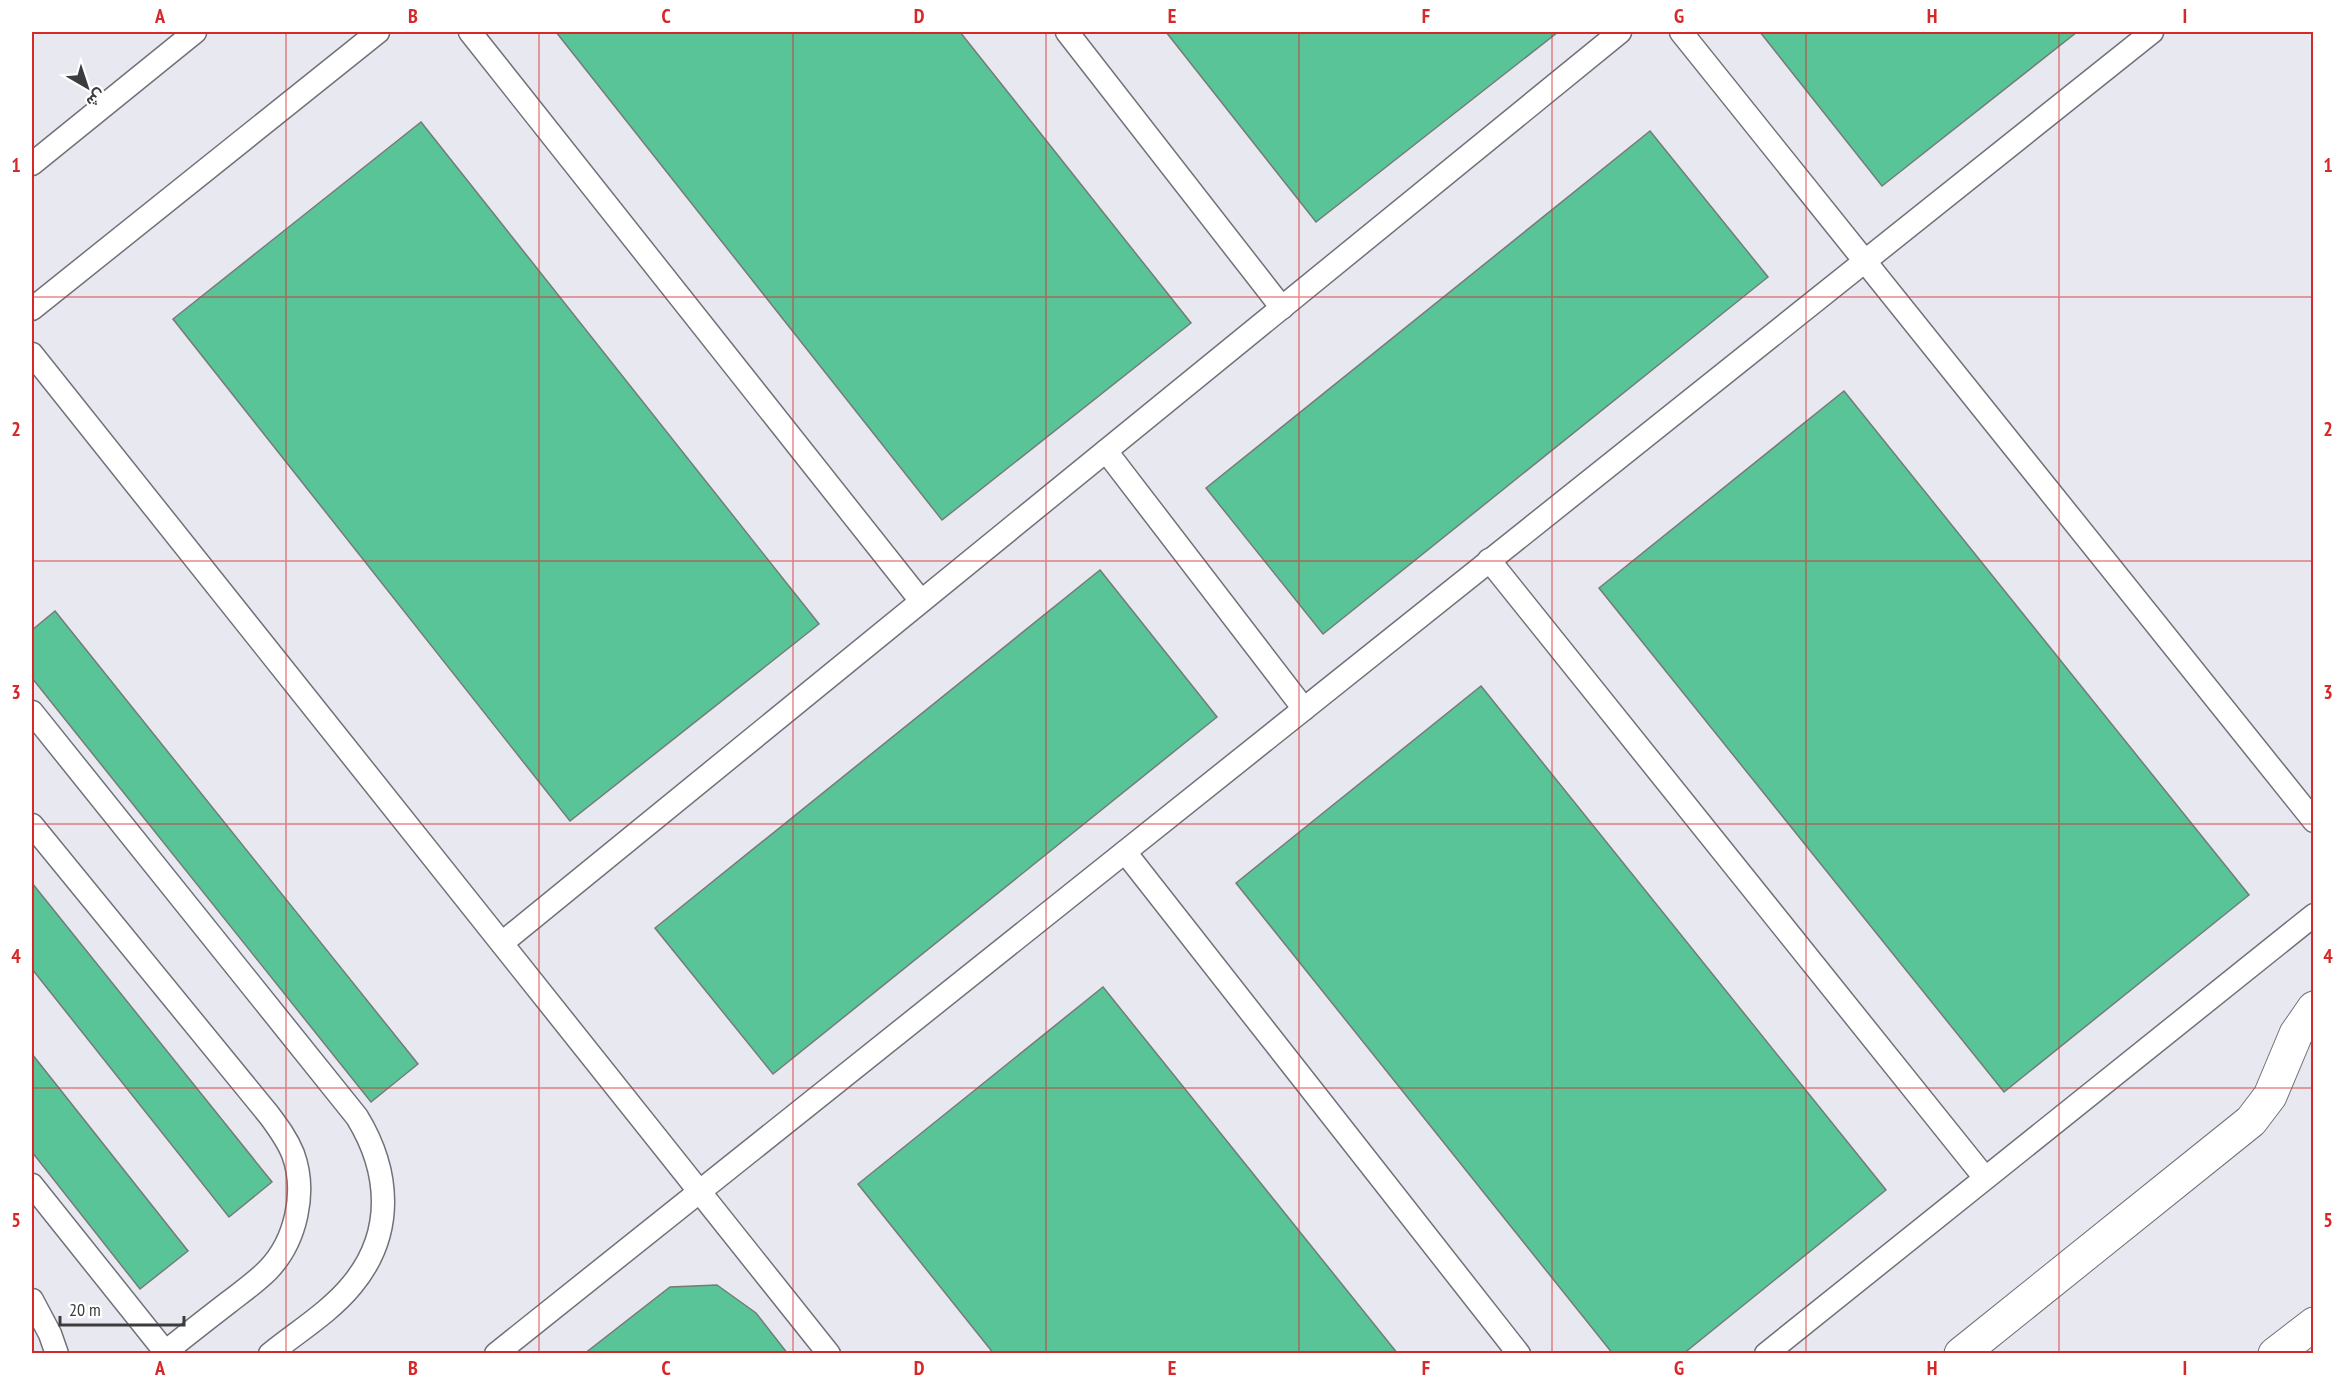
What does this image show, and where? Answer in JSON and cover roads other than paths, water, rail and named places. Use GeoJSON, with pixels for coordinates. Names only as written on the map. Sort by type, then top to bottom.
{"type":"FeatureCollection","features":[{"type":"Feature","properties":{"kind":"street"},"geometry":{"type":"LineString","coordinates":[[1961,1353],[2250,1121],[2270,1096],[2296,1034],[2313,1008]]}},
{"type":"Feature","properties":{"kind":"street"},"geometry":{"type":"LineString","coordinates":[[2276,1353],[2313,1323]]}},
{"type":"Feature","properties":{"kind":"lane"},"geometry":{"type":"LineString","coordinates":[[32,164],[195,32]]}},
{"type":"Feature","properties":{"kind":"lane"},"geometry":{"type":"LineString","coordinates":[[470,32],[921,601]]}},
{"type":"Feature","properties":{"kind":"lane"},"geometry":{"type":"LineString","coordinates":[[1067,32],[1282,308]]}},
{"type":"Feature","properties":{"kind":"lane"},"geometry":{"type":"LineString","coordinates":[[502,943],[1620,32]]}},
{"type":"Feature","properties":{"kind":"lane"},"geometry":{"type":"LineString","coordinates":[[1681,32],[2313,821]]}},
{"type":"Feature","properties":{"kind":"lane"},"geometry":{"type":"LineString","coordinates":[[496,1353],[2152,32]]}},
{"type":"Feature","properties":{"kind":"lane"},"geometry":{"type":"LineString","coordinates":[[32,309],[374,33]]}},
{"type":"Feature","properties":{"kind":"lane"},"geometry":{"type":"LineString","coordinates":[[32,354],[829,1353]]}},
{"type":"Feature","properties":{"kind":"lane"},"geometry":{"type":"LineString","coordinates":[[1106,451],[1304,709]]}},
{"type":"Feature","properties":{"kind":"lane"},"geometry":{"type":"LineString","coordinates":[[1489,560],[1985,1178]]}},
{"type":"Feature","properties":{"kind":"lane"},"geometry":{"type":"LineString","coordinates":[[32,712],[357,1117],[370,1139],[379,1163],[383,1189],[382,1214],[376,1239],[366,1263],[352,1285],[333,1303],[270,1353]]}},
{"type":"Feature","properties":{"kind":"lane"},"geometry":{"type":"LineString","coordinates":[[32,825],[269,1115],[283,1134],[293,1156],[299,1180],[294,1227],[283,1250],[269,1269],[165,1353],[32,1185]]}},
{"type":"Feature","properties":{"kind":"lane"},"geometry":{"type":"LineString","coordinates":[[1125,852],[1520,1353]]}},
{"type":"Feature","properties":{"kind":"lane"},"geometry":{"type":"LineString","coordinates":[[1766,1353],[2313,915]]}},
{"type":"Feature","properties":{"kind":"lane"},"geometry":{"type":"LineString","coordinates":[[32,1300],[57,1353]]}}]}
